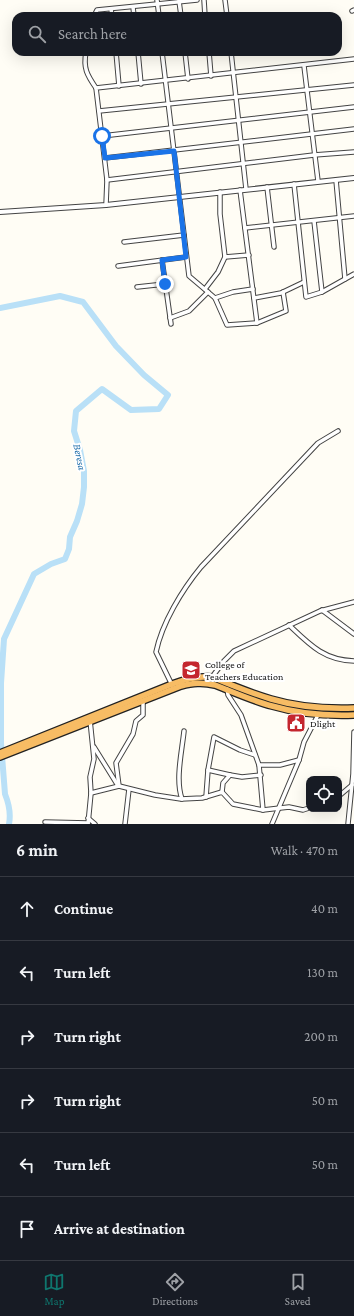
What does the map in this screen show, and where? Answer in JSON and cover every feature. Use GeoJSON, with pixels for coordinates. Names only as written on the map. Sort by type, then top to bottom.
{"type":"FeatureCollection","features":[{"type":"Feature","properties":{"kind":"highway"},"geometry":{"type":"LineString","coordinates":[[90,720],[143,701],[194,677],[203,676],[212,678],[228,687],[271,706],[318,715],[354,715]]}},
{"type":"Feature","properties":{"kind":"highway"},"geometry":{"type":"LineString","coordinates":[[0,757],[172,687],[202,682],[299,705],[328,709],[354,708]]}},
{"type":"Feature","properties":{"kind":"highway"},"geometry":{"type":"LineString","coordinates":[[0,753],[17,749]]}},
{"type":"Feature","properties":{"kind":"street"},"geometry":{"type":"LineString","coordinates":[[96,12],[97,10],[134,7],[157,2],[197,0]]}},
{"type":"Feature","properties":{"kind":"street"},"geometry":{"type":"LineString","coordinates":[[204,0],[205,12]]}},
{"type":"Feature","properties":{"kind":"street"},"geometry":{"type":"LineString","coordinates":[[225,0],[226,12]]}},
{"type":"Feature","properties":{"kind":"street"},"geometry":{"type":"LineString","coordinates":[[179,1],[180,12]]}},
{"type":"Feature","properties":{"kind":"street"},"geometry":{"type":"LineString","coordinates":[[157,2],[158,12]]}},
{"type":"Feature","properties":{"kind":"street"},"geometry":{"type":"LineString","coordinates":[[134,7],[134,12]]}},
{"type":"Feature","properties":{"kind":"street"},"geometry":{"type":"LineString","coordinates":[[85,56],[84,61],[86,72],[96,88],[107,180],[106,205]]}},
{"type":"Feature","properties":{"kind":"street"},"geometry":{"type":"LineString","coordinates":[[116,56],[119,86]]}},
{"type":"Feature","properties":{"kind":"street"},"geometry":{"type":"LineString","coordinates":[[138,56],[141,84]]}},
{"type":"Feature","properties":{"kind":"street"},"geometry":{"type":"LineString","coordinates":[[163,56],[189,276],[215,298],[228,325],[258,323],[286,311],[283,292]]}},
{"type":"Feature","properties":{"kind":"street"},"geometry":{"type":"LineString","coordinates":[[185,56],[188,79]]}},
{"type":"Feature","properties":{"kind":"street"},"geometry":{"type":"LineString","coordinates":[[209,56],[211,76]]}},
{"type":"Feature","properties":{"kind":"street"},"geometry":{"type":"LineString","coordinates":[[231,56],[246,189]]}},
{"type":"Feature","properties":{"kind":"street"},"geometry":{"type":"LineString","coordinates":[[96,88],[166,82],[354,59]]}},
{"type":"Feature","properties":{"kind":"street"},"geometry":{"type":"LineString","coordinates":[[304,66],[318,181]]}},
{"type":"Feature","properties":{"kind":"street"},"geometry":{"type":"LineString","coordinates":[[99,111],[354,85]]}},
{"type":"Feature","properties":{"kind":"street"},"geometry":{"type":"LineString","coordinates":[[102,136],[354,107]]}},
{"type":"Feature","properties":{"kind":"street"},"geometry":{"type":"LineString","coordinates":[[105,158],[354,129]]}},
{"type":"Feature","properties":{"kind":"street"},"geometry":{"type":"LineString","coordinates":[[107,180],[354,152]]}},
{"type":"Feature","properties":{"kind":"street"},"geometry":{"type":"LineString","coordinates":[[0,212],[106,205],[354,178]]}},
{"type":"Feature","properties":{"kind":"street"},"geometry":{"type":"LineString","coordinates":[[336,180],[345,280]]}},
{"type":"Feature","properties":{"kind":"street"},"geometry":{"type":"LineString","coordinates":[[294,184],[306,297],[322,292],[354,274]]}},
{"type":"Feature","properties":{"kind":"street"},"geometry":{"type":"LineString","coordinates":[[267,187],[274,248]]}},
{"type":"Feature","properties":{"kind":"street"},"geometry":{"type":"LineString","coordinates":[[240,190],[258,323]]}},
{"type":"Feature","properties":{"kind":"street"},"geometry":{"type":"LineString","coordinates":[[170,318],[189,311],[218,272],[225,257],[220,214],[220,192]]}},
{"type":"Feature","properties":{"kind":"street"},"geometry":{"type":"LineString","coordinates":[[245,228],[354,216]]}},
{"type":"Feature","properties":{"kind":"street"},"geometry":{"type":"LineString","coordinates":[[314,221],[322,292]]}},
{"type":"Feature","properties":{"kind":"street"},"geometry":{"type":"LineString","coordinates":[[124,242],[184,235]]}},
{"type":"Feature","properties":{"kind":"street"},"geometry":{"type":"LineString","coordinates":[[225,257],[249,255]]}},
{"type":"Feature","properties":{"kind":"street"},"geometry":{"type":"LineString","coordinates":[[118,266],[186,257]]}},
{"type":"Feature","properties":{"kind":"street"},"geometry":{"type":"LineString","coordinates":[[162,260],[171,324]]}},
{"type":"Feature","properties":{"kind":"street"},"geometry":{"type":"LineString","coordinates":[[254,298],[283,292],[304,282]]}},
{"type":"Feature","properties":{"kind":"street"},"geometry":{"type":"LineString","coordinates":[[137,287],[165,284]]}},
{"type":"Feature","properties":{"kind":"street"},"geometry":{"type":"LineString","coordinates":[[215,298],[233,292],[253,289]]}},
{"type":"Feature","properties":{"kind":"street"},"geometry":{"type":"LineString","coordinates":[[172,687],[170,678],[161,665],[156,652],[158,641],[186,585],[201,567],[318,443],[338,431]]}},
{"type":"Feature","properties":{"kind":"street"},"geometry":{"type":"LineString","coordinates":[[212,678],[220,666],[234,651],[322,610],[354,602]]}},
{"type":"Feature","properties":{"kind":"street"},"geometry":{"type":"LineString","coordinates":[[322,610],[354,634]]}},
{"type":"Feature","properties":{"kind":"street"},"geometry":{"type":"LineString","coordinates":[[289,625],[328,657],[354,661]]}},
{"type":"Feature","properties":{"kind":"street"},"geometry":{"type":"LineString","coordinates":[[228,687],[228,696],[241,716],[259,765],[263,810]]}},
{"type":"Feature","properties":{"kind":"street"},"geometry":{"type":"LineString","coordinates":[[119,786],[116,763],[133,734],[136,722],[143,715],[143,701]]}},
{"type":"Feature","properties":{"kind":"street"},"geometry":{"type":"LineString","coordinates":[[272,824],[299,760],[304,742],[318,715]]}},
{"type":"Feature","properties":{"kind":"street"},"geometry":{"type":"LineString","coordinates":[[46,822],[88,824],[91,793],[90,777],[94,759],[90,720]]}},
{"type":"Feature","properties":{"kind":"street"},"geometry":{"type":"LineString","coordinates":[[182,799],[179,783],[184,731]]}},
{"type":"Feature","properties":{"kind":"street"},"geometry":{"type":"LineString","coordinates":[[348,824],[353,785],[354,732]]}},
{"type":"Feature","properties":{"kind":"street"},"geometry":{"type":"LineString","coordinates":[[206,797],[208,770],[214,736],[240,750],[255,755]]}},
{"type":"Feature","properties":{"kind":"street"},"geometry":{"type":"LineString","coordinates":[[93,746],[119,786]]}},
{"type":"Feature","properties":{"kind":"street"},"geometry":{"type":"LineString","coordinates":[[259,765],[280,765],[299,760]]}},
{"type":"Feature","properties":{"kind":"street"},"geometry":{"type":"LineString","coordinates":[[208,770],[242,777],[261,775]]}},
{"type":"Feature","properties":{"kind":"street"},"geometry":{"type":"LineString","coordinates":[[230,775],[223,783],[222,792],[233,804],[263,810],[289,807],[303,810],[306,809]]}},
{"type":"Feature","properties":{"kind":"street"},"geometry":{"type":"LineString","coordinates":[[342,794],[353,785]]}},
{"type":"Feature","properties":{"kind":"street"},"geometry":{"type":"LineString","coordinates":[[91,793],[119,786],[155,795],[182,799],[206,797],[222,792]]}},
{"type":"Feature","properties":{"kind":"street"},"geometry":{"type":"LineString","coordinates":[[126,824],[129,789]]}},
{"type":"Feature","properties":{"kind":"street"},"geometry":{"type":"LineString","coordinates":[[88,818],[95,824]]}},
{"type":"Feature","properties":{"kind":"waterway","name":"Beresa"},"geometry":{"type":"LineString","coordinates":[[0,308],[60,296],[83,302],[116,346],[144,375],[168,395],[159,409],[131,410],[102,389],[76,411],[74,431],[80,450],[84,471],[84,487],[82,504],[70,537],[69,549],[65,559],[51,564],[34,574],[4,639],[1,683],[1,743],[5,794],[10,813],[9,824]]}},
{"type":"Feature","properties":{"kind":"place","name":"College of Teachers Education"},"geometry":{"type":"Point","coordinates":[191,670]}},
{"type":"Feature","properties":{"kind":"place","name":"Dlight"},"geometry":{"type":"Point","coordinates":[296,723]}},
{"type":"Feature","properties":{"kind":"route"},"geometry":{"type":"LineString","coordinates":[[102,136],[105,158],[174,151],[186,257],[162,260],[165,284]]}}]}
